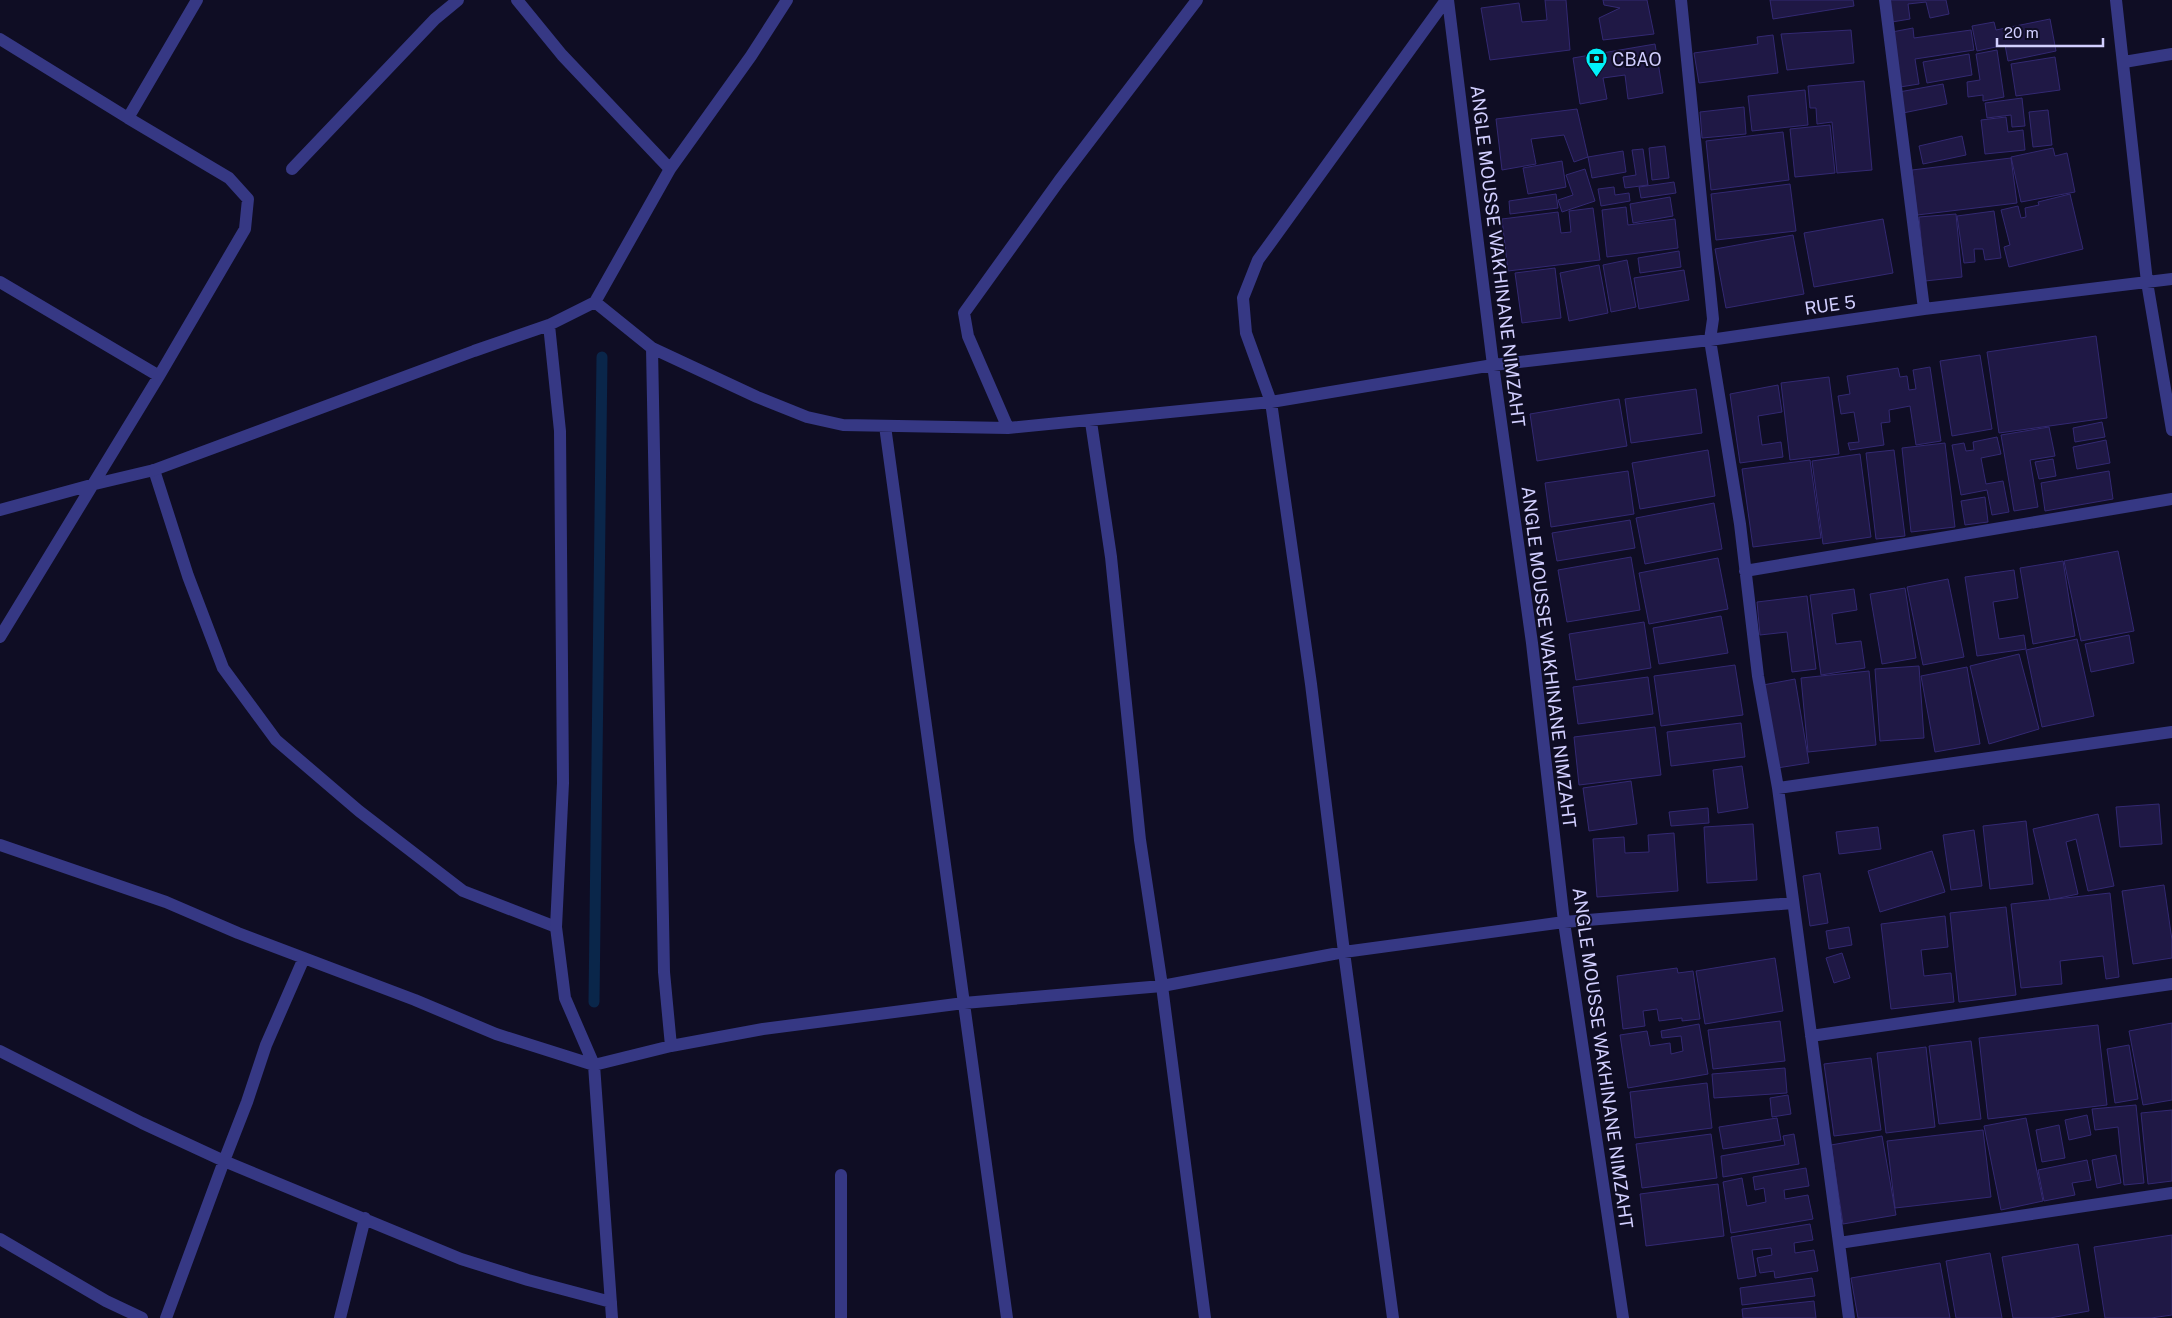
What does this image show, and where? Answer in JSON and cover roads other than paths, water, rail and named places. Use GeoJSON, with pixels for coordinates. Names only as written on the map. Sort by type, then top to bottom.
{"type":"FeatureCollection","features":[{"type":"Feature","properties":{"kind":"street"},"geometry":{"type":"LineString","coordinates":[[128,118],[197,0]]}},
{"type":"Feature","properties":{"kind":"street"},"geometry":{"type":"LineString","coordinates":[[292,168],[435,19],[458,0]]}},
{"type":"Feature","properties":{"kind":"street"},"geometry":{"type":"LineString","coordinates":[[517,0],[562,55],[670,169]]}},
{"type":"Feature","properties":{"kind":"street"},"geometry":{"type":"LineString","coordinates":[[0,510],[94,484],[154,470],[549,325],[595,302],[670,169],[751,56],[787,0]]}},
{"type":"Feature","properties":{"kind":"street"},"geometry":{"type":"LineString","coordinates":[[1008,428],[968,336],[964,313],[1059,181],[1197,0]]}},
{"type":"Feature","properties":{"kind":"street"},"geometry":{"type":"LineString","coordinates":[[1393,1318],[1344,952],[1310,674],[1271,402],[1246,332],[1243,298],[1258,260],[1447,0]]}},
{"type":"Feature","properties":{"kind":"street","name":"ANGLE MOUSSE WAKHINANE NIMZAHT"},"geometry":{"type":"LineString","coordinates":[[1447,0],[1493,365],[1532,643],[1564,922],[1623,1318]]}},
{"type":"Feature","properties":{"kind":"street"},"geometry":{"type":"LineString","coordinates":[[1681,0],[1713,319],[1710,340],[1740,524],[1758,676],[1778,788],[1849,1318]]}},
{"type":"Feature","properties":{"kind":"street"},"geometry":{"type":"LineString","coordinates":[[1885,0],[1924,309]]}},
{"type":"Feature","properties":{"kind":"street"},"geometry":{"type":"LineString","coordinates":[[2116,0],[2147,282],[2172,430]]}},
{"type":"Feature","properties":{"kind":"street"},"geometry":{"type":"LineString","coordinates":[[0,39],[229,178],[248,199],[245,229],[159,376],[0,637]]}},
{"type":"Feature","properties":{"kind":"street"},"geometry":{"type":"LineString","coordinates":[[2124,62],[2172,54]]}},
{"type":"Feature","properties":{"kind":"street","name":"RUE 5"},"geometry":{"type":"LineString","coordinates":[[595,302],[652,348],[757,397],[807,417],[843,425],[1008,428],[1091,422],[1271,402],[1493,365],[1710,340],[1924,309],[2172,279]]}},
{"type":"Feature","properties":{"kind":"street"},"geometry":{"type":"LineString","coordinates":[[0,282],[159,376]]}},
{"type":"Feature","properties":{"kind":"street"},"geometry":{"type":"LineString","coordinates":[[549,325],[560,450],[563,783],[556,927],[565,998],[594,1065],[612,1318]]}},
{"type":"Feature","properties":{"kind":"street"},"geometry":{"type":"LineString","coordinates":[[652,348],[664,972],[671,1046]]}},
{"type":"Feature","properties":{"kind":"street"},"geometry":{"type":"LineString","coordinates":[[1091,422],[1111,557],[1140,840],[1162,986],[1205,1318]]}},
{"type":"Feature","properties":{"kind":"street"},"geometry":{"type":"LineString","coordinates":[[885,426],[1007,1318]]}},
{"type":"Feature","properties":{"kind":"street"},"geometry":{"type":"LineString","coordinates":[[154,470],[188,576],[223,668],[276,740],[360,811],[463,891],[556,927]]}},
{"type":"Feature","properties":{"kind":"street"},"geometry":{"type":"LineString","coordinates":[[1745,571],[2172,499]]}},
{"type":"Feature","properties":{"kind":"street"},"geometry":{"type":"LineString","coordinates":[[1778,788],[2172,732]]}},
{"type":"Feature","properties":{"kind":"street"},"geometry":{"type":"LineString","coordinates":[[0,845],[166,902],[238,933],[415,1000],[496,1034],[594,1065],[671,1046],[763,1029],[964,1004],[1162,986],[1344,952],[1564,922],[1793,903]]}},
{"type":"Feature","properties":{"kind":"street"},"geometry":{"type":"LineString","coordinates":[[166,1318],[247,1102],[266,1045],[304,958]]}},
{"type":"Feature","properties":{"kind":"street"},"geometry":{"type":"LineString","coordinates":[[1811,1036],[2172,984]]}},
{"type":"Feature","properties":{"kind":"street"},"geometry":{"type":"LineString","coordinates":[[0,1051],[142,1123],[224,1161],[461,1259],[528,1280],[611,1302]]}},
{"type":"Feature","properties":{"kind":"street"},"geometry":{"type":"LineString","coordinates":[[841,1175],[841,1318]]}},
{"type":"Feature","properties":{"kind":"street"},"geometry":{"type":"LineString","coordinates":[[1839,1243],[2172,1193]]}},
{"type":"Feature","properties":{"kind":"street"},"geometry":{"type":"LineString","coordinates":[[340,1318],[364,1218]]}},
{"type":"Feature","properties":{"kind":"street"},"geometry":{"type":"LineString","coordinates":[[0,1239],[106,1301],[142,1318]]}},
{"type":"Feature","properties":{"kind":"waterway"},"geometry":{"type":"LineString","coordinates":[[594,1002],[602,357]]}},
{"type":"Feature","properties":{"kind":"place","name":"CBAO"},"geometry":{"type":"Point","coordinates":[1596,78]}}]}
